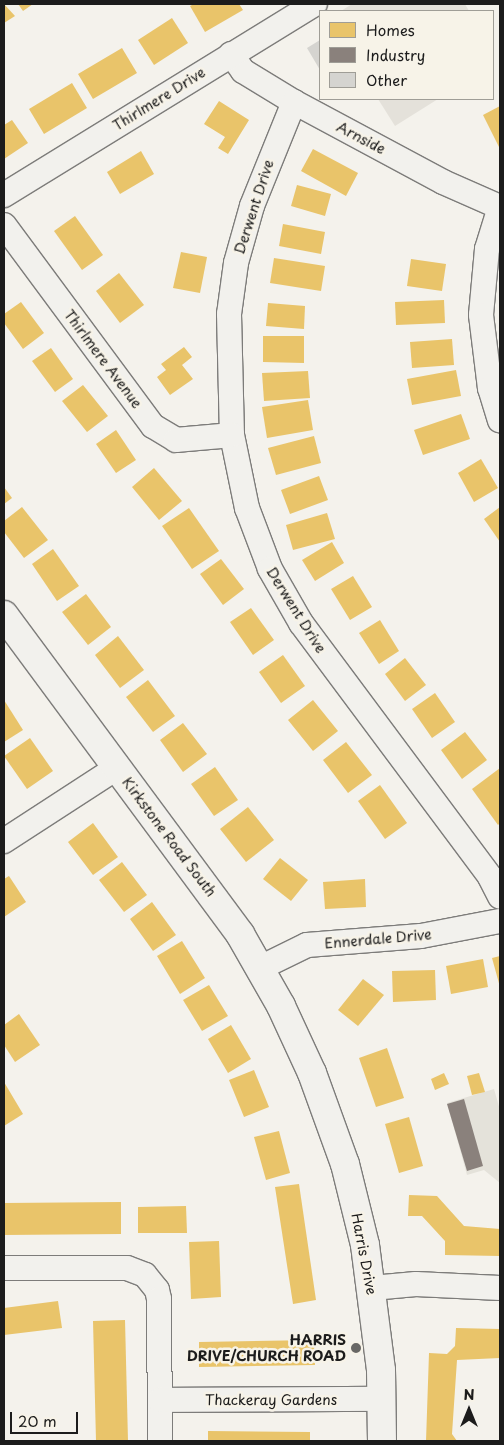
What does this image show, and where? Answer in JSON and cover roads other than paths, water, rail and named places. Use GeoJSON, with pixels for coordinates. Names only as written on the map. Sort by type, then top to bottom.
{"type":"FeatureCollection","features":[{"type":"Feature","properties":{"kind":"street","name":"Thirlmere Drive"},"geometry":{"type":"LineString","coordinates":[[4,195],[315,4]]}},
{"type":"Feature","properties":{"kind":"street","name":"Arnside"},"geometry":{"type":"LineString","coordinates":[[231,54],[243,72],[294,102],[443,182],[500,207]]}},
{"type":"Feature","properties":{"kind":"street","name":"Derwent Drive"},"geometry":{"type":"LineString","coordinates":[[294,102],[262,178],[236,263],[228,336],[232,436],[247,508],[270,569],[286,599],[315,642],[490,877],[500,897]]}},
{"type":"Feature","properties":{"kind":"street"},"geometry":{"type":"LineString","coordinates":[[500,207],[487,248],[481,315],[490,388],[500,421]]}},
{"type":"Feature","properties":{"kind":"street","name":"Thirlmere Avenue"},"geometry":{"type":"LineString","coordinates":[[4,225],[152,426],[176,440],[232,436]]}},
{"type":"Feature","properties":{"kind":"street","name":"Kirkstone Road South"},"geometry":{"type":"LineString","coordinates":[[4,615],[228,915],[260,968],[312,1073]]}},
{"type":"Feature","properties":{"kind":"street"},"geometry":{"type":"LineString","coordinates":[[4,841],[118,767]]}},
{"type":"Feature","properties":{"kind":"street","name":"Ennerdale Drive"},"geometry":{"type":"LineString","coordinates":[[260,968],[306,945],[420,936],[500,921]]}},
{"type":"Feature","properties":{"kind":"street","name":"Harris Drive"},"geometry":{"type":"LineString","coordinates":[[312,1073],[345,1164],[365,1245],[372,1288],[382,1399],[382,1441]]}},
{"type":"Feature","properties":{"kind":"street"},"geometry":{"type":"LineString","coordinates":[[4,1268],[127,1268],[145,1275],[157,1290],[159,1299],[160,1441]]}},
{"type":"Feature","properties":{"kind":"street"},"geometry":{"type":"LineString","coordinates":[[372,1288],[416,1284],[500,1288]]}},
{"type":"Feature","properties":{"kind":"street","name":"Thackeray Gardens"},"geometry":{"type":"LineString","coordinates":[[160,1400],[382,1399]]}},
{"type":"Feature","properties":{"kind":"place","name":"HARRIS DRIVE/CHURCH ROAD"},"geometry":{"type":"Point","coordinates":[356,1348]}}]}
